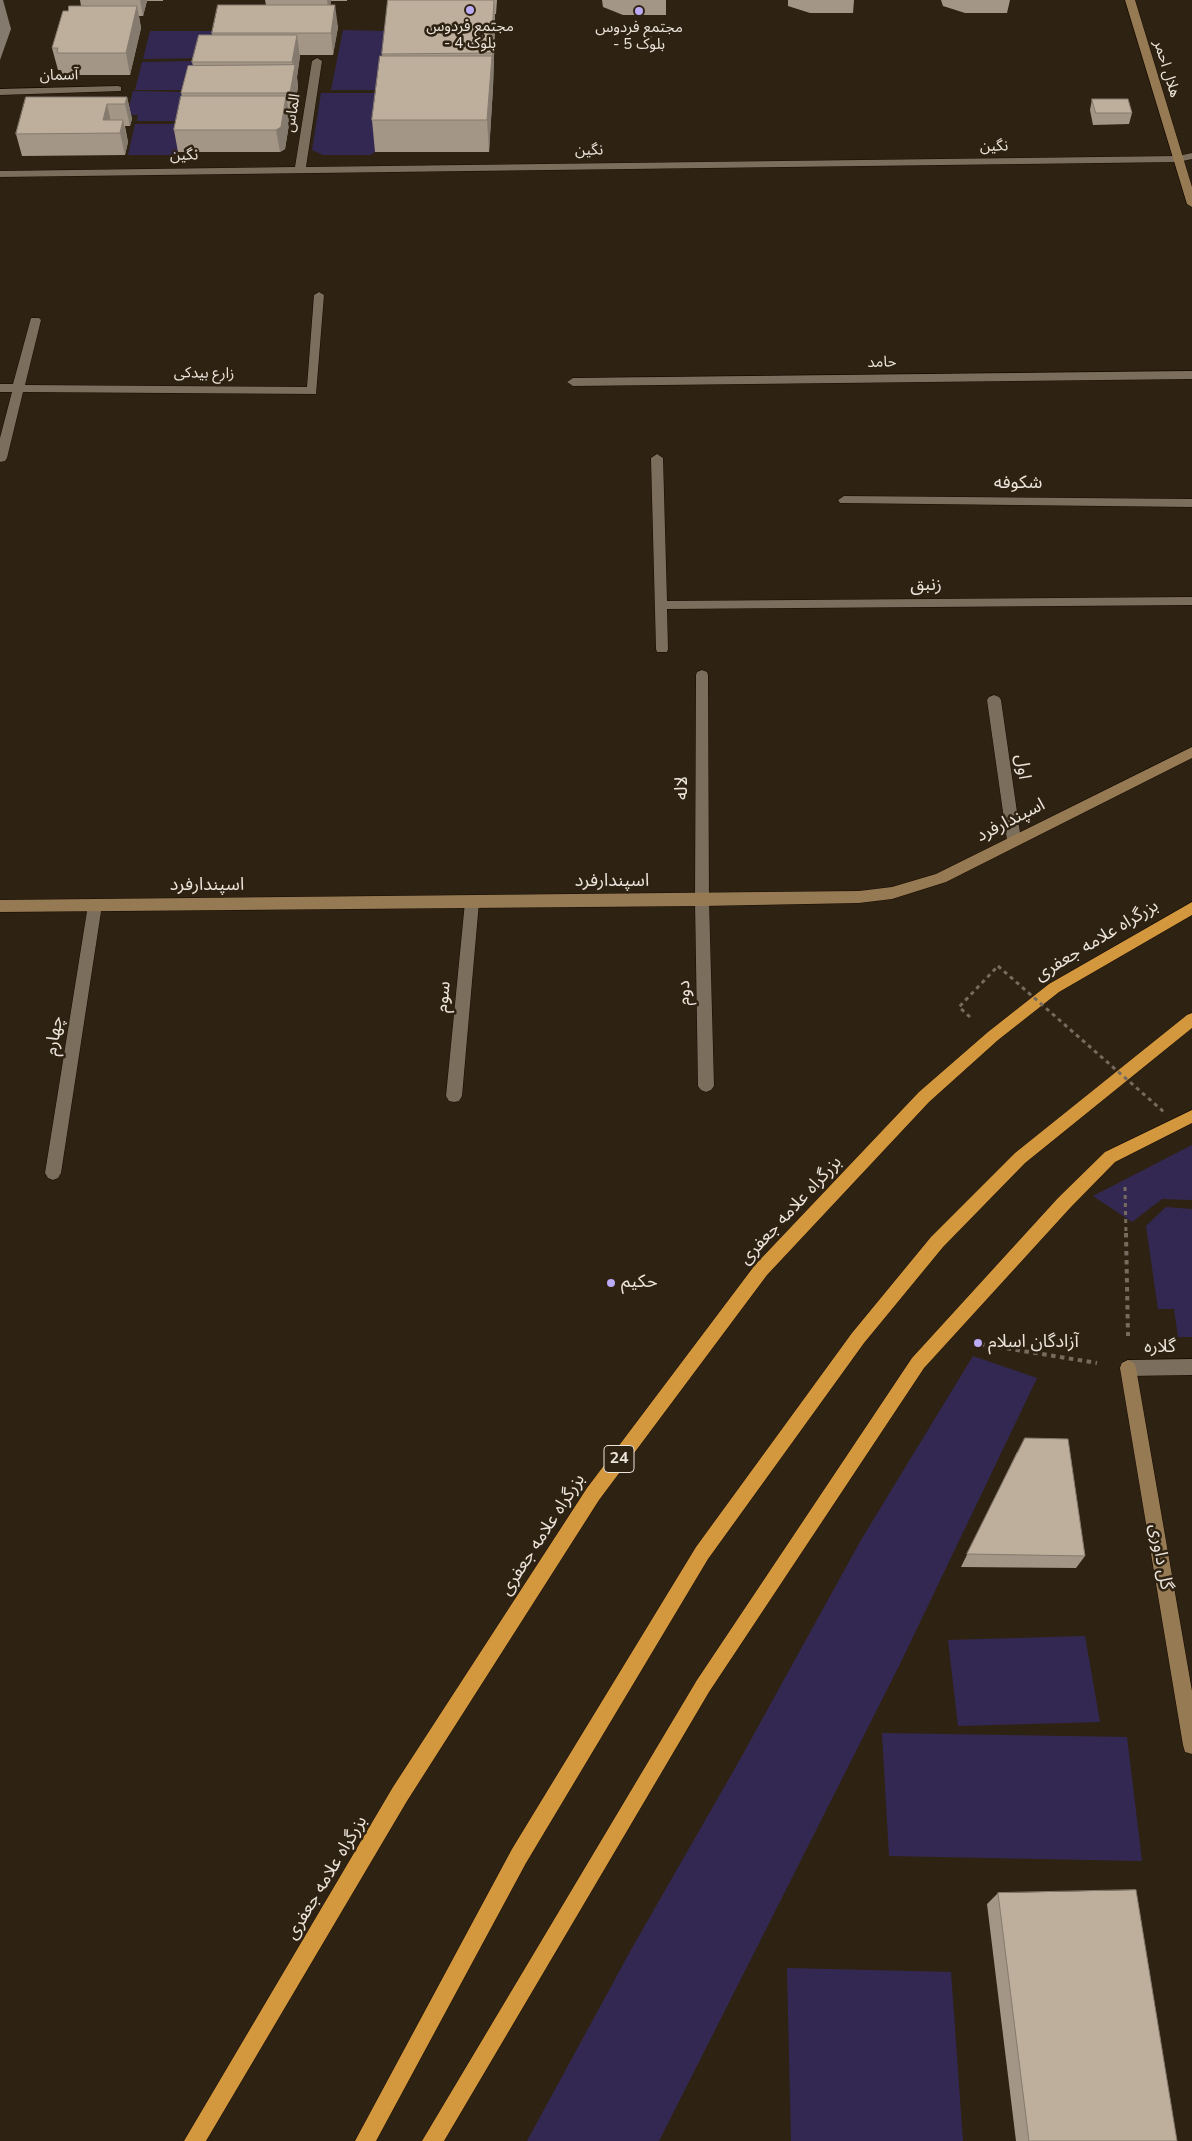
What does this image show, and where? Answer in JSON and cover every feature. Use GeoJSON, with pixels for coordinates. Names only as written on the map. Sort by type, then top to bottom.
{"type":"FeatureCollection","features":[{"type":"Feature","properties":{"kind":"highway","name":"بزرگراه علامه جعفری"},"geometry":{"type":"LineString","coordinates":[[194,2141],[400,1794],[588,1502],[761,1270],[924,1097],[993,1036],[1054,988],[1192,908]]}},
{"type":"Feature","properties":{"kind":"highway"},"geometry":{"type":"LineString","coordinates":[[365,2141],[519,1856],[702,1553],[858,1338],[936,1242],[1020,1158],[1192,1019]]}},
{"type":"Feature","properties":{"kind":"highway"},"geometry":{"type":"LineString","coordinates":[[432,2141],[703,1686],[918,1363],[1064,1203],[1110,1157],[1192,1116]]}},
{"type":"Feature","properties":{"kind":"street","name":"هلال احمر"},"geometry":{"type":"LineString","coordinates":[[1130,0],[1192,204]]}},
{"type":"Feature","properties":{"kind":"street","name":"الماس"},"geometry":{"type":"LineString","coordinates":[[300,170],[317,61]]}},
{"type":"Feature","properties":{"kind":"street","name":"آسمان"},"geometry":{"type":"LineString","coordinates":[[0,92],[118,89]]}},
{"type":"Feature","properties":{"kind":"street","name":"نگین"},"geometry":{"type":"LineString","coordinates":[[0,174],[1178,159],[1192,156]]}},
{"type":"Feature","properties":{"kind":"street","name":"زارع بیدکی"},"geometry":{"type":"LineString","coordinates":[[0,388],[312,391],[319,296]]}},
{"type":"Feature","properties":{"kind":"street"},"geometry":{"type":"LineString","coordinates":[[1,458],[34,320]]}},
{"type":"Feature","properties":{"kind":"street","name":"حامد"},"geometry":{"type":"LineString","coordinates":[[573,382],[1192,374]]}},
{"type":"Feature","properties":{"kind":"street"},"geometry":{"type":"LineString","coordinates":[[657,458],[662,649]]}},
{"type":"Feature","properties":{"kind":"street","name":"شکوفه"},"geometry":{"type":"LineString","coordinates":[[844,500],[1192,502]]}},
{"type":"Feature","properties":{"kind":"street","name":"زنبق"},"geometry":{"type":"LineString","coordinates":[[660,605],[1192,601]]}},
{"type":"Feature","properties":{"kind":"street","name":"لاله"},"geometry":{"type":"LineString","coordinates":[[702,675],[702,900]]}},
{"type":"Feature","properties":{"kind":"street","name":"اول"},"geometry":{"type":"LineString","coordinates":[[994,700],[1014,840]]}},
{"type":"Feature","properties":{"kind":"street","name":"اسپندارفرد"},"geometry":{"type":"LineString","coordinates":[[0,906],[702,900],[859,897],[892,893],[941,878],[1192,752]]}},
{"type":"Feature","properties":{"kind":"street","name":"دوم"},"geometry":{"type":"LineString","coordinates":[[702,900],[706,1086]]}},
{"type":"Feature","properties":{"kind":"street","name":"سوم"},"geometry":{"type":"LineString","coordinates":[[454,1096],[472,902]]}},
{"type":"Feature","properties":{"kind":"street","name":"چهارم"},"geometry":{"type":"LineString","coordinates":[[53,1173],[95,905]]}},
{"type":"Feature","properties":{"kind":"street","name":"گلاره"},"geometry":{"type":"LineString","coordinates":[[1128,1368],[1192,1367]]}},
{"type":"Feature","properties":{"kind":"street","name":"گل داوری"},"geometry":{"type":"LineString","coordinates":[[1128,1368],[1192,1746]]}},
{"type":"Feature","properties":{"kind":"path"},"geometry":{"type":"LineString","coordinates":[[958,1008],[998,966],[1164,1112]]}},
{"type":"Feature","properties":{"kind":"path"},"geometry":{"type":"LineString","coordinates":[[978,1344],[1128,1368],[1125,1185]]}},
{"type":"Feature","properties":{"kind":"shaded area"},"geometry":{"type":"Polygon","coordinates":[[[222,27],[196,58],[143,59],[150,31],[213,31],[222,27]]]}},
{"type":"Feature","properties":{"kind":"shaded area"},"geometry":{"type":"Polygon","coordinates":[[[391,27],[375,152],[370,155],[323,155],[312,150],[321,93],[374,93],[382,88],[375,90],[331,90],[343,30],[384,31],[391,27]]]}},
{"type":"Feature","properties":{"kind":"shaded area"},"geometry":{"type":"Polygon","coordinates":[[[193,61],[196,84],[182,90],[135,90],[142,62],[193,61]]]}},
{"type":"Feature","properties":{"kind":"shaded area"},"geometry":{"type":"Polygon","coordinates":[[[192,87],[186,115],[174,121],[137,121],[138,115],[127,115],[133,91],[184,92],[192,87]]]}},
{"type":"Feature","properties":{"kind":"shaded area"},"geometry":{"type":"Polygon","coordinates":[[[186,118],[178,152],[171,155],[128,155],[135,124],[176,124],[186,118]]]}},
{"type":"Feature","properties":{"kind":"shaded area"},"geometry":{"type":"Polygon","coordinates":[[[1192,1145],[1192,1200],[1162,1199],[1132,1222],[1093,1196],[1192,1145]]]}},
{"type":"Feature","properties":{"kind":"shaded area"},"geometry":{"type":"Polygon","coordinates":[[[1166,1207],[1192,1209],[1192,1337],[1178,1337],[1174,1309],[1158,1309],[1146,1226],[1166,1207]]]}},
{"type":"Feature","properties":{"kind":"shaded area"},"geometry":{"type":"Polygon","coordinates":[[[973,1356],[1037,1378],[900,1664],[659,2141],[527,2141],[632,1948],[738,1763],[861,1540],[973,1356]]]}},
{"type":"Feature","properties":{"kind":"shaded area"},"geometry":{"type":"Polygon","coordinates":[[[1085,1636],[1100,1722],[958,1726],[948,1640],[1085,1636]]]}},
{"type":"Feature","properties":{"kind":"shaded area"},"geometry":{"type":"Polygon","coordinates":[[[882,1733],[1127,1737],[1142,1861],[889,1856],[882,1733]]]}},
{"type":"Feature","properties":{"kind":"shaded area"},"geometry":{"type":"Polygon","coordinates":[[[787,1968],[951,1972],[963,2141],[791,2141],[787,1968]]]}},
{"type":"Feature","properties":{"kind":"building"},"geometry":{"type":"Polygon","coordinates":[[[388,0],[494,0],[491,53],[382,54],[388,0]]]}},
{"type":"Feature","properties":{"kind":"building"},"geometry":{"type":"Polygon","coordinates":[[[218,5],[335,5],[331,33],[212,33],[218,5]]]}},
{"type":"Feature","properties":{"kind":"building"},"geometry":{"type":"Polygon","coordinates":[[[69,6],[137,6],[126,53],[57,53],[58,48],[52,48],[63,11],[68,11],[69,6]]]}},
{"type":"Feature","properties":{"kind":"building"},"geometry":{"type":"Polygon","coordinates":[[[199,35],[297,35],[292,62],[192,62],[199,35]]]}},
{"type":"Feature","properties":{"kind":"building"},"geometry":{"type":"Polygon","coordinates":[[[380,56],[492,56],[487,120],[372,120],[380,56]]]}},
{"type":"Feature","properties":{"kind":"building"},"geometry":{"type":"Polygon","coordinates":[[[295,65],[290,93],[181,93],[188,66],[295,65]]]}},
{"type":"Feature","properties":{"kind":"building"},"geometry":{"type":"Polygon","coordinates":[[[181,96],[286,96],[281,127],[276,130],[174,130],[181,96]]]}},
{"type":"Feature","properties":{"kind":"building"},"geometry":{"type":"Polygon","coordinates":[[[26,97],[127,97],[125,104],[107,104],[103,120],[123,120],[120,133],[16,134],[26,97]]]}},
{"type":"Feature","properties":{"kind":"building"},"geometry":{"type":"Polygon","coordinates":[[[1092,99],[1128,99],[1132,113],[1096,113],[1092,99]]]}},
{"type":"Feature","properties":{"kind":"building"},"geometry":{"type":"Polygon","coordinates":[[[1025,1438],[1068,1439],[1085,1556],[967,1554],[1025,1438]]]}},
{"type":"Feature","properties":{"kind":"building"},"geometry":{"type":"Polygon","coordinates":[[[1136,1890],[1177,2141],[1029,2141],[998,1893],[1136,1890]]]}},
{"type":"Feature","properties":{"kind":"place","name":"مجتمع فردوس - بلوک 4"},"geometry":{"type":"Point","coordinates":[470,10]}},
{"type":"Feature","properties":{"kind":"place","name":"مجتمع فردوس - بلوک 5"},"geometry":{"type":"Point","coordinates":[639,11]}},
{"type":"Feature","properties":{"kind":"place","name":"حکیم"},"geometry":{"type":"Point","coordinates":[611,1283]}},
{"type":"Feature","properties":{"kind":"place","name":"آزادگان اسلام"},"geometry":{"type":"Point","coordinates":[978,1343]}}]}
